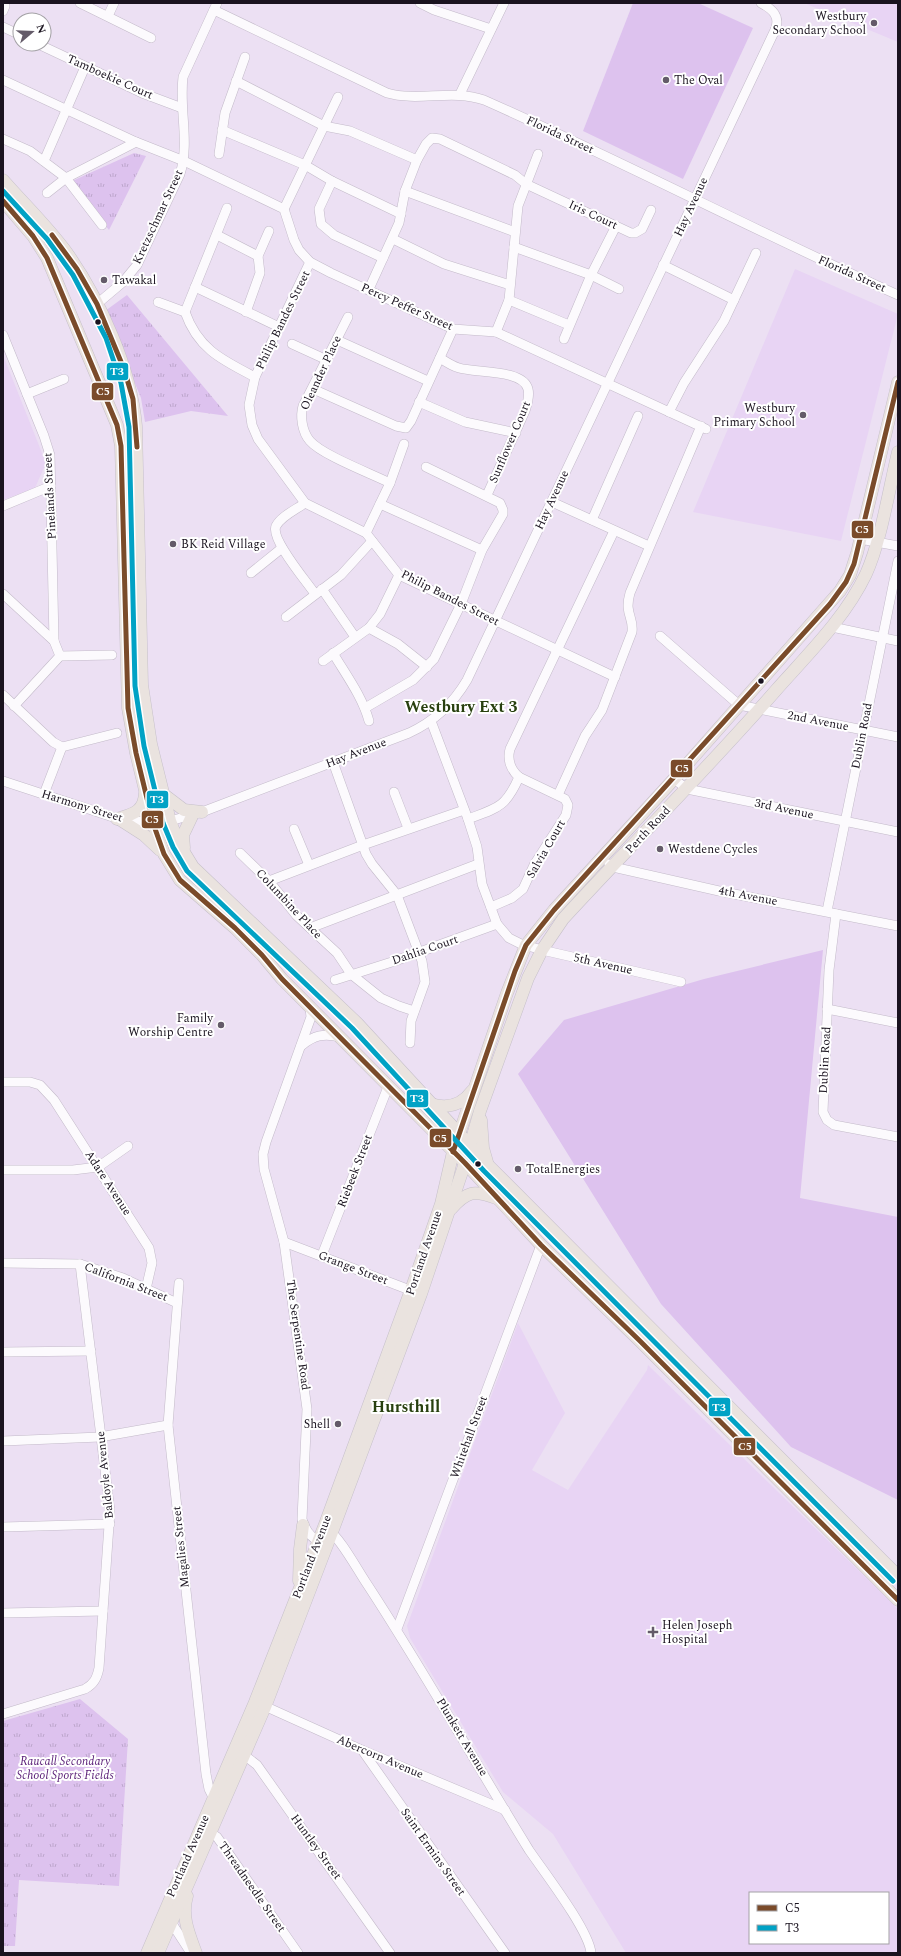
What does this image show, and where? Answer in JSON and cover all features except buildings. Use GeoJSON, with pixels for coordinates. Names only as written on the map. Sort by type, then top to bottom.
{"type":"FeatureCollection","features":[{"type":"Feature","properties":{"kind":"main road"},"geometry":{"type":"LineString","coordinates":[[3,180],[66,253],[97,304],[124,369],[135,411],[142,685],[146,716],[163,794],[170,821],[185,855],[205,879],[234,904],[357,1023],[459,1136],[898,1576]]}},
{"type":"Feature","properties":{"kind":"main road"},"geometry":{"type":"LineString","coordinates":[[3,201],[33,236],[47,258],[99,380],[119,434],[122,467],[128,708],[131,730],[145,791],[153,823],[164,854]]}},
{"type":"Feature","properties":{"kind":"main road","name":"Perth Road"},"geometry":{"type":"LineString","coordinates":[[453,1152],[507,993],[526,945],[554,910],[602,859],[840,591],[854,564],[898,382]]}},
{"type":"Feature","properties":{"kind":"main road","name":"Perth Road"},"geometry":{"type":"LineString","coordinates":[[465,1163],[480,1110],[517,1007],[542,950],[563,919],[687,789],[832,627],[860,586],[871,560],[877,542],[898,452]]}},
{"type":"Feature","properties":{"kind":"main road"},"geometry":{"type":"LineString","coordinates":[[118,819],[140,809],[144,802],[145,791]]}},
{"type":"Feature","properties":{"kind":"main road"},"geometry":{"type":"LineString","coordinates":[[163,794],[184,810],[198,813],[183,835],[185,855]]}},
{"type":"Feature","properties":{"kind":"main road"},"geometry":{"type":"LineString","coordinates":[[118,819],[149,839],[164,854],[186,886],[235,928],[310,1008],[465,1163],[541,1245],[640,1341],[898,1600]]}},
{"type":"Feature","properties":{"kind":"main road"},"geometry":{"type":"LineString","coordinates":[[431,1104],[443,1107],[458,1103],[468,1097],[475,1088]]}},
{"type":"Feature","properties":{"kind":"main road"},"geometry":{"type":"LineString","coordinates":[[480,1110],[483,1148],[489,1166]]}},
{"type":"Feature","properties":{"kind":"main road","name":"Portland Avenue"},"geometry":{"type":"LineString","coordinates":[[416,1292],[441,1204],[453,1152]]}},
{"type":"Feature","properties":{"kind":"main road","name":"Portland Avenue"},"geometry":{"type":"LineString","coordinates":[[260,1704],[299,1589],[328,1530],[416,1292],[449,1212],[465,1163]]}},
{"type":"Feature","properties":{"kind":"main road"},"geometry":{"type":"LineString","coordinates":[[449,1212],[461,1198],[470,1193],[483,1194],[498,1199]]}},
{"type":"Feature","properties":{"kind":"main road"},"geometry":{"type":"LineString","coordinates":[[299,1589],[300,1549],[304,1525]]}},
{"type":"Feature","properties":{"kind":"main road","name":"Portland Avenue"},"geometry":{"type":"LineString","coordinates":[[147,1953],[164,1911],[206,1830],[240,1752],[322,1543]]}},
{"type":"Feature","properties":{"kind":"main road","name":"Portland Avenue"},"geometry":{"type":"LineString","coordinates":[[158,1953],[196,1862],[206,1830]]}},
{"type":"Feature","properties":{"kind":"main road"},"geometry":{"type":"LineString","coordinates":[[196,1862],[185,1904],[187,1927],[196,1953]]}},
{"type":"Feature","properties":{"kind":"street"},"geometry":{"type":"LineString","coordinates":[[80,3],[151,38]]}},
{"type":"Feature","properties":{"kind":"street"},"geometry":{"type":"LineString","coordinates":[[108,16],[114,3]]}},
{"type":"Feature","properties":{"kind":"street"},"geometry":{"type":"LineString","coordinates":[[420,3],[434,10],[491,29]]}},
{"type":"Feature","properties":{"kind":"street"},"geometry":{"type":"LineString","coordinates":[[460,94],[504,3]]}},
{"type":"Feature","properties":{"kind":"street","name":"Hay Avenue"},"geometry":{"type":"LineString","coordinates":[[153,823],[170,821],[198,813],[409,733],[431,721],[450,705],[461,691],[552,502],[777,24],[774,12],[763,4]]}},
{"type":"Feature","properties":{"kind":"street","name":"Florida Street"},"geometry":{"type":"LineString","coordinates":[[216,7],[387,93],[400,97],[416,98],[460,94],[474,96],[491,103],[695,198],[793,248],[898,295]]}},
{"type":"Feature","properties":{"kind":"street","name":"Kretzschmar Street"},"geometry":{"type":"LineString","coordinates":[[97,304],[123,282],[137,265],[177,182],[184,162],[182,108],[183,78],[216,7]]}},
{"type":"Feature","properties":{"kind":"street","name":"Tamboekie Court"},"geometry":{"type":"LineString","coordinates":[[52,51],[142,93],[182,108]]}},
{"type":"Feature","properties":{"kind":"street"},"geometry":{"type":"LineString","coordinates":[[219,154],[225,113],[245,58]]}},
{"type":"Feature","properties":{"kind":"street"},"geometry":{"type":"LineString","coordinates":[[44,162],[86,67]]}},
{"type":"Feature","properties":{"kind":"street"},"geometry":{"type":"LineString","coordinates":[[3,80],[67,111],[184,162],[284,209],[338,97]]}},
{"type":"Feature","properties":{"kind":"street"},"geometry":{"type":"LineString","coordinates":[[236,81],[324,126],[350,131],[417,160]]}},
{"type":"Feature","properties":{"kind":"street"},"geometry":{"type":"LineString","coordinates":[[222,130],[305,165],[332,181],[401,214]]}},
{"type":"Feature","properties":{"kind":"street","name":"Iris Court"},"geometry":{"type":"LineString","coordinates":[[368,289],[393,239],[401,214],[405,190],[417,160],[429,140],[437,137],[515,175],[526,184],[616,226],[636,233],[642,229],[651,210]]}},
{"type":"Feature","properties":{"kind":"street"},"geometry":{"type":"LineString","coordinates":[[3,139],[30,151],[66,178],[102,224]]}},
{"type":"Feature","properties":{"kind":"street"},"geometry":{"type":"LineString","coordinates":[[47,193],[66,178],[136,142]]}},
{"type":"Feature","properties":{"kind":"street"},"geometry":{"type":"LineString","coordinates":[[496,332],[509,300],[518,206],[538,154]]}},
{"type":"Feature","properties":{"kind":"street"},"geometry":{"type":"LineString","coordinates":[[332,181],[319,209],[321,224],[334,235],[383,258]]}},
{"type":"Feature","properties":{"kind":"street"},"geometry":{"type":"LineString","coordinates":[[405,190],[515,232]]}},
{"type":"Feature","properties":{"kind":"street"},"geometry":{"type":"LineString","coordinates":[[185,312],[227,208]]}},
{"type":"Feature","properties":{"kind":"street","name":"Percy Peffer Street"},"geometry":{"type":"LineString","coordinates":[[284,209],[294,240],[310,262],[453,330],[496,332],[703,428],[649,546]]}},
{"type":"Feature","properties":{"kind":"street"},"geometry":{"type":"LineString","coordinates":[[564,339],[591,274],[616,226]]}},
{"type":"Feature","properties":{"kind":"street"},"geometry":{"type":"LineString","coordinates":[[246,312],[260,273],[258,256],[269,231]]}},
{"type":"Feature","properties":{"kind":"street"},"geometry":{"type":"LineString","coordinates":[[217,235],[258,256]]}},
{"type":"Feature","properties":{"kind":"street"},"geometry":{"type":"LineString","coordinates":[[393,239],[444,264],[510,284]]}},
{"type":"Feature","properties":{"kind":"street"},"geometry":{"type":"LineString","coordinates":[[514,247],[591,274],[619,289]]}},
{"type":"Feature","properties":{"kind":"street"},"geometry":{"type":"LineString","coordinates":[[669,412],[677,394],[717,333],[756,253]]}},
{"type":"Feature","properties":{"kind":"street","name":"Philip Bandes Street"},"geometry":{"type":"LineString","coordinates":[[310,262],[255,377],[249,405],[252,425],[264,450],[305,503],[366,532],[399,574],[615,677]]}},
{"type":"Feature","properties":{"kind":"street"},"geometry":{"type":"LineString","coordinates":[[663,265],[734,300]]}},
{"type":"Feature","properties":{"kind":"street"},"geometry":{"type":"LineString","coordinates":[[195,287],[279,327]]}},
{"type":"Feature","properties":{"kind":"street"},"geometry":{"type":"LineString","coordinates":[[509,300],[569,325]]}},
{"type":"Feature","properties":{"kind":"street"},"geometry":{"type":"LineString","coordinates":[[158,302],[185,312],[196,334],[214,354],[255,377]]}},
{"type":"Feature","properties":{"kind":"street","name":"Oleander Place"},"geometry":{"type":"LineString","coordinates":[[348,316],[314,389],[304,406],[302,420],[309,440],[320,449],[390,483]]}},
{"type":"Feature","properties":{"kind":"street"},"geometry":{"type":"LineString","coordinates":[[314,389],[396,426],[406,428],[453,330]]}},
{"type":"Feature","properties":{"kind":"street","name":"Pinelands Street"},"geometry":{"type":"LineString","coordinates":[[3,336],[48,446],[51,486],[54,641]]}},
{"type":"Feature","properties":{"kind":"street"},"geometry":{"type":"LineString","coordinates":[[337,340],[428,381]]}},
{"type":"Feature","properties":{"kind":"street"},"geometry":{"type":"LineString","coordinates":[[292,344],[327,360]]}},
{"type":"Feature","properties":{"kind":"street","name":"Sunflower Court"},"geometry":{"type":"LineString","coordinates":[[440,358],[459,368],[494,372],[509,376],[525,383],[528,388],[529,398],[516,433],[487,495]]}},
{"type":"Feature","properties":{"kind":"street"},"geometry":{"type":"LineString","coordinates":[[27,394],[64,379]]}},
{"type":"Feature","properties":{"kind":"street"},"geometry":{"type":"LineString","coordinates":[[419,402],[460,420],[516,433]]}},
{"type":"Feature","properties":{"kind":"street"},"geometry":{"type":"LineString","coordinates":[[592,520],[638,416]]}},
{"type":"Feature","properties":{"kind":"street"},"geometry":{"type":"LineString","coordinates":[[366,532],[390,483],[404,444]]}},
{"type":"Feature","properties":{"kind":"street"},"geometry":{"type":"LineString","coordinates":[[365,708],[404,685],[427,667],[434,659],[461,604],[482,550],[498,524],[503,510],[500,503],[487,495],[426,467]]}},
{"type":"Feature","properties":{"kind":"street"},"geometry":{"type":"LineString","coordinates":[[3,506],[51,486]]}},
{"type":"Feature","properties":{"kind":"street"},"geometry":{"type":"LineString","coordinates":[[552,502],[649,546],[628,600],[627,610],[632,625],[632,632],[602,710],[585,736],[558,794],[520,777],[512,769],[509,758],[510,749],[614,531]]}},
{"type":"Feature","properties":{"kind":"street"},"geometry":{"type":"LineString","coordinates":[[305,503],[276,526],[275,534],[282,548],[355,637]]}},
{"type":"Feature","properties":{"kind":"street"},"geometry":{"type":"LineString","coordinates":[[380,504],[482,550]]}},
{"type":"Feature","properties":{"kind":"street"},"geometry":{"type":"LineString","coordinates":[[860,538],[898,546]]}},
{"type":"Feature","properties":{"kind":"street"},"geometry":{"type":"LineString","coordinates":[[286,617],[349,568],[372,540]]}},
{"type":"Feature","properties":{"kind":"street"},"geometry":{"type":"LineString","coordinates":[[251,573],[282,548]]}},
{"type":"Feature","properties":{"kind":"street","name":"Dublin Road"},"geometry":{"type":"LineString","coordinates":[[898,561],[845,821],[832,912],[823,1112],[827,1120],[834,1125],[898,1137]]}},
{"type":"Feature","properties":{"kind":"street"},"geometry":{"type":"LineString","coordinates":[[322,661],[369,628],[380,614],[399,574]]}},
{"type":"Feature","properties":{"kind":"street"},"geometry":{"type":"LineString","coordinates":[[3,594],[54,641],[60,656]]}},
{"type":"Feature","properties":{"kind":"street"},"geometry":{"type":"LineString","coordinates":[[832,627],[898,641]]}},
{"type":"Feature","properties":{"kind":"street"},"geometry":{"type":"LineString","coordinates":[[369,628],[398,644],[427,667]]}},
{"type":"Feature","properties":{"kind":"street"},"geometry":{"type":"LineString","coordinates":[[660,636],[739,705]]}},
{"type":"Feature","properties":{"kind":"street"},"geometry":{"type":"LineString","coordinates":[[333,654],[365,708],[369,721]]}},
{"type":"Feature","properties":{"kind":"street"},"geometry":{"type":"LineString","coordinates":[[14,706],[60,656],[112,655]]}},
{"type":"Feature","properties":{"kind":"street"},"geometry":{"type":"LineString","coordinates":[[3,695],[53,742],[62,747],[117,733]]}},
{"type":"Feature","properties":{"kind":"street","name":"2nd Avenue"},"geometry":{"type":"LineString","coordinates":[[739,705],[898,737]]}},
{"type":"Feature","properties":{"kind":"street"},"geometry":{"type":"LineString","coordinates":[[431,721],[468,819],[476,847],[482,884],[497,924]]}},
{"type":"Feature","properties":{"kind":"street"},"geometry":{"type":"LineString","coordinates":[[44,794],[62,747]]}},
{"type":"Feature","properties":{"kind":"street"},"geometry":{"type":"LineString","coordinates":[[333,762],[363,845],[372,864],[397,895],[420,952],[425,982],[414,1011],[410,1027],[410,1043]]}},
{"type":"Feature","properties":{"kind":"street"},"geometry":{"type":"LineString","coordinates":[[468,819],[503,804],[511,795],[520,777]]}},
{"type":"Feature","properties":{"kind":"street","name":"3rd Avenue"},"geometry":{"type":"LineString","coordinates":[[674,778],[687,789],[898,832]]}},
{"type":"Feature","properties":{"kind":"street","name":"Harmony Street"},"geometry":{"type":"LineString","coordinates":[[3,781],[118,819],[153,823]]}},
{"type":"Feature","properties":{"kind":"street"},"geometry":{"type":"LineString","coordinates":[[394,792],[408,828]]}},
{"type":"Feature","properties":{"kind":"street","name":"Salvia Court"},"geometry":{"type":"LineString","coordinates":[[491,906],[512,898],[523,888],[534,865],[566,816],[567,801],[558,794]]}},
{"type":"Feature","properties":{"kind":"street"},"geometry":{"type":"LineString","coordinates":[[269,881],[408,828],[464,810]]}},
{"type":"Feature","properties":{"kind":"street"},"geometry":{"type":"LineString","coordinates":[[294,829],[309,865]]}},
{"type":"Feature","properties":{"kind":"street","name":"Columbine Place"},"geometry":{"type":"LineString","coordinates":[[240,853],[269,881],[290,909],[337,953],[351,974],[381,998],[414,1011]]}},
{"type":"Feature","properties":{"kind":"street","name":"4th Avenue"},"geometry":{"type":"LineString","coordinates":[[602,859],[613,867],[719,891],[898,926]]}},
{"type":"Feature","properties":{"kind":"street"},"geometry":{"type":"LineString","coordinates":[[310,928],[478,864]]}},
{"type":"Feature","properties":{"kind":"street","name":"5th Avenue"},"geometry":{"type":"LineString","coordinates":[[497,924],[509,938],[526,945],[680,982]]}},
{"type":"Feature","properties":{"kind":"street","name":"Dahlia Court"},"geometry":{"type":"LineString","coordinates":[[351,974],[420,952],[497,924]]}},
{"type":"Feature","properties":{"kind":"street"},"geometry":{"type":"LineString","coordinates":[[336,980],[351,974]]}},
{"type":"Feature","properties":{"kind":"street","name":"The Serpentine Road"},"geometry":{"type":"LineString","coordinates":[[304,1525],[302,1519],[307,1409],[284,1242],[264,1162],[264,1148],[273,1118],[311,1018],[310,1008]]}},
{"type":"Feature","properties":{"kind":"street"},"geometry":{"type":"LineString","coordinates":[[827,1009],[898,1023]]}},
{"type":"Feature","properties":{"kind":"street"},"geometry":{"type":"LineString","coordinates":[[300,1046],[316,1035],[330,1034],[340,1037]]}},
{"type":"Feature","properties":{"kind":"street","name":"Adare Avenue"},"geometry":{"type":"LineString","coordinates":[[3,1082],[30,1082],[40,1085],[54,1100],[149,1248],[152,1263],[146,1289]]}},
{"type":"Feature","properties":{"kind":"street","name":"Riebeek Street"},"geometry":{"type":"LineString","coordinates":[[322,1255],[388,1086]]}},
{"type":"Feature","properties":{"kind":"street"},"geometry":{"type":"LineString","coordinates":[[3,1170],[73,1170],[98,1167],[128,1146]]}},
{"type":"Feature","properties":{"kind":"street","name":"Grange Street"},"geometry":{"type":"LineString","coordinates":[[284,1242],[322,1255],[416,1292]]}},
{"type":"Feature","properties":{"kind":"street","name":"Whitehall Street"},"geometry":{"type":"LineString","coordinates":[[397,1629],[541,1245]]}},
{"type":"Feature","properties":{"kind":"street","name":"California Street"},"geometry":{"type":"LineString","coordinates":[[3,1263],[80,1264],[123,1278],[177,1303]]}},
{"type":"Feature","properties":{"kind":"street","name":"Baldoyle Avenue"},"geometry":{"type":"LineString","coordinates":[[3,1714],[66,1696],[92,1685],[96,1679],[99,1668],[110,1524],[109,1502],[80,1264]]}},
{"type":"Feature","properties":{"kind":"street","name":"Magalies Street"},"geometry":{"type":"LineString","coordinates":[[179,1283],[168,1424],[206,1774],[218,1803]]}},
{"type":"Feature","properties":{"kind":"street"},"geometry":{"type":"LineString","coordinates":[[3,1352],[91,1351]]}},
{"type":"Feature","properties":{"kind":"street"},"geometry":{"type":"LineString","coordinates":[[3,1441],[100,1437],[168,1424]]}},
{"type":"Feature","properties":{"kind":"street"},"geometry":{"type":"LineString","coordinates":[[3,1527],[110,1524]]}},
{"type":"Feature","properties":{"kind":"street"},"geometry":{"type":"LineString","coordinates":[[304,1525],[309,1534],[322,1543]]}},
{"type":"Feature","properties":{"kind":"street","name":"Plunkett Avenue"},"geometry":{"type":"LineString","coordinates":[[328,1530],[397,1629],[505,1810],[585,1935],[590,1953]]}},
{"type":"Feature","properties":{"kind":"street"},"geometry":{"type":"LineString","coordinates":[[3,1613],[103,1611]]}},
{"type":"Feature","properties":{"kind":"street","name":"Abercorn Avenue"},"geometry":{"type":"LineString","coordinates":[[260,1704],[362,1750],[505,1810]]}},
{"type":"Feature","properties":{"kind":"street","name":"Saint Ermins Street"},"geometry":{"type":"LineString","coordinates":[[362,1750],[505,1953]]}},
{"type":"Feature","properties":{"kind":"street","name":"Huntley Street"},"geometry":{"type":"LineString","coordinates":[[240,1752],[257,1765],[390,1953]]}},
{"type":"Feature","properties":{"kind":"street","name":"Threadneedle Street"},"geometry":{"type":"LineString","coordinates":[[206,1830],[222,1844],[298,1953]]}},
{"type":"Feature","properties":{"kind":"street"},"geometry":{"type":"LineString","coordinates":[[164,1911],[191,1953]]}},
{"type":"Feature","properties":{"kind":"shaded area","name":"Westbury Secondary School"},"geometry":{"type":"Polygon","coordinates":[[[804,3],[898,3],[898,42],[804,3]]]}},
{"type":"Feature","properties":{"kind":"shaded area","name":"Westbury Primary School"},"geometry":{"type":"Polygon","coordinates":[[[795,269],[898,314],[841,541],[693,512],[795,269]]]}},
{"type":"Feature","properties":{"kind":"shaded area"},"geometry":{"type":"Polygon","coordinates":[[[3,355],[46,463],[35,488],[3,500],[3,355]]]}},
{"type":"Feature","properties":{"kind":"shaded area","name":"Helen Joseph Hospital"},"geometry":{"type":"Polygon","coordinates":[[[518,1323],[565,1413],[532,1470],[568,1490],[647,1370],[648,1365],[898,1609],[898,1953],[626,1953],[553,1834],[503,1792],[410,1638],[407,1626],[518,1323]]]}},
{"type":"Feature","properties":{"kind":"green space","name":"The Oval"},"geometry":{"type":"Polygon","coordinates":[[[633,3],[698,3],[753,28],[683,179],[583,131],[633,3]]]}},
{"type":"Feature","properties":{"kind":"green space"},"geometry":{"type":"Polygon","coordinates":[[[134,153],[146,156],[109,230],[70,182],[134,153]]]}},
{"type":"Feature","properties":{"kind":"green space"},"geometry":{"type":"Polygon","coordinates":[[[127,295],[228,416],[191,411],[145,422],[141,398],[105,311],[127,295]]]}},
{"type":"Feature","properties":{"kind":"green space"},"geometry":{"type":"Polygon","coordinates":[[[823,950],[800,1198],[898,1217],[898,1500],[791,1447],[661,1304],[518,1074],[564,1020],[704,979],[823,950]]]}},
{"type":"Feature","properties":{"kind":"green space","name":"Raucall Secondary School Sports Fields"},"geometry":{"type":"Polygon","coordinates":[[[80,1699],[128,1739],[119,1886],[19,1880],[15,1946],[3,1946],[3,1721],[80,1699]]]}},
{"type":"Feature","properties":{"kind":"transit line","name":"T3"},"geometry":{"type":"LineString","coordinates":[[3,191],[47,239],[73,275],[106,338],[121,383],[129,427],[135,686],[144,746],[163,823],[173,847],[187,871],[352,1028],[484,1171],[893,1581]]}},
{"type":"Feature","properties":{"kind":"transit line","name":"C5"},"geometry":{"type":"LineString","coordinates":[[3,201],[33,236],[47,258],[117,425],[121,446],[128,708],[136,753],[153,823],[164,854],[180,880],[235,928],[262,955],[282,979],[465,1163],[541,1245],[640,1341],[898,1600]]}},
{"type":"Feature","properties":{"kind":"transit line","name":"C5"},"geometry":{"type":"LineString","coordinates":[[52,235],[77,269],[97,304],[124,369],[133,399],[137,447]]}},
{"type":"Feature","properties":{"kind":"transit line","name":"C5"},"geometry":{"type":"LineString","coordinates":[[453,1152],[515,971],[526,945],[554,910],[830,604],[846,582],[854,564],[898,382]]}},
{"type":"Feature","properties":{"kind":"place","name":"Westbury Secondary School"},"geometry":{"type":"Point","coordinates":[874,23]}},
{"type":"Feature","properties":{"kind":"place","name":"The Oval"},"geometry":{"type":"Point","coordinates":[666,80]}},
{"type":"Feature","properties":{"kind":"place","name":"Tawakal"},"geometry":{"type":"Point","coordinates":[104,280]}},
{"type":"Feature","properties":{"kind":"place","name":"Westbury Primary School"},"geometry":{"type":"Point","coordinates":[803,415]}},
{"type":"Feature","properties":{"kind":"place","name":"BK Reid Village"},"geometry":{"type":"Point","coordinates":[173,544]}},
{"type":"Feature","properties":{"kind":"place","name":"Westdene Cycles"},"geometry":{"type":"Point","coordinates":[660,849]}},
{"type":"Feature","properties":{"kind":"place","name":"Family Worship Centre"},"geometry":{"type":"Point","coordinates":[221,1025]}},
{"type":"Feature","properties":{"kind":"place","name":"TotalEnergies"},"geometry":{"type":"Point","coordinates":[518,1169]}},
{"type":"Feature","properties":{"kind":"place","name":"Shell"},"geometry":{"type":"Point","coordinates":[338,1424]}},
{"type":"Feature","properties":{"kind":"place","name":"Helen Joseph Hospital"},"geometry":{"type":"Point","coordinates":[653,1632]}},
{"type":"Feature","properties":{"kind":"district","name":"Westbury Ext 3"},"geometry":{"type":"Point","coordinates":[461,707]}},
{"type":"Feature","properties":{"kind":"district","name":"Hursthill"},"geometry":{"type":"Point","coordinates":[406,1407]}}]}
